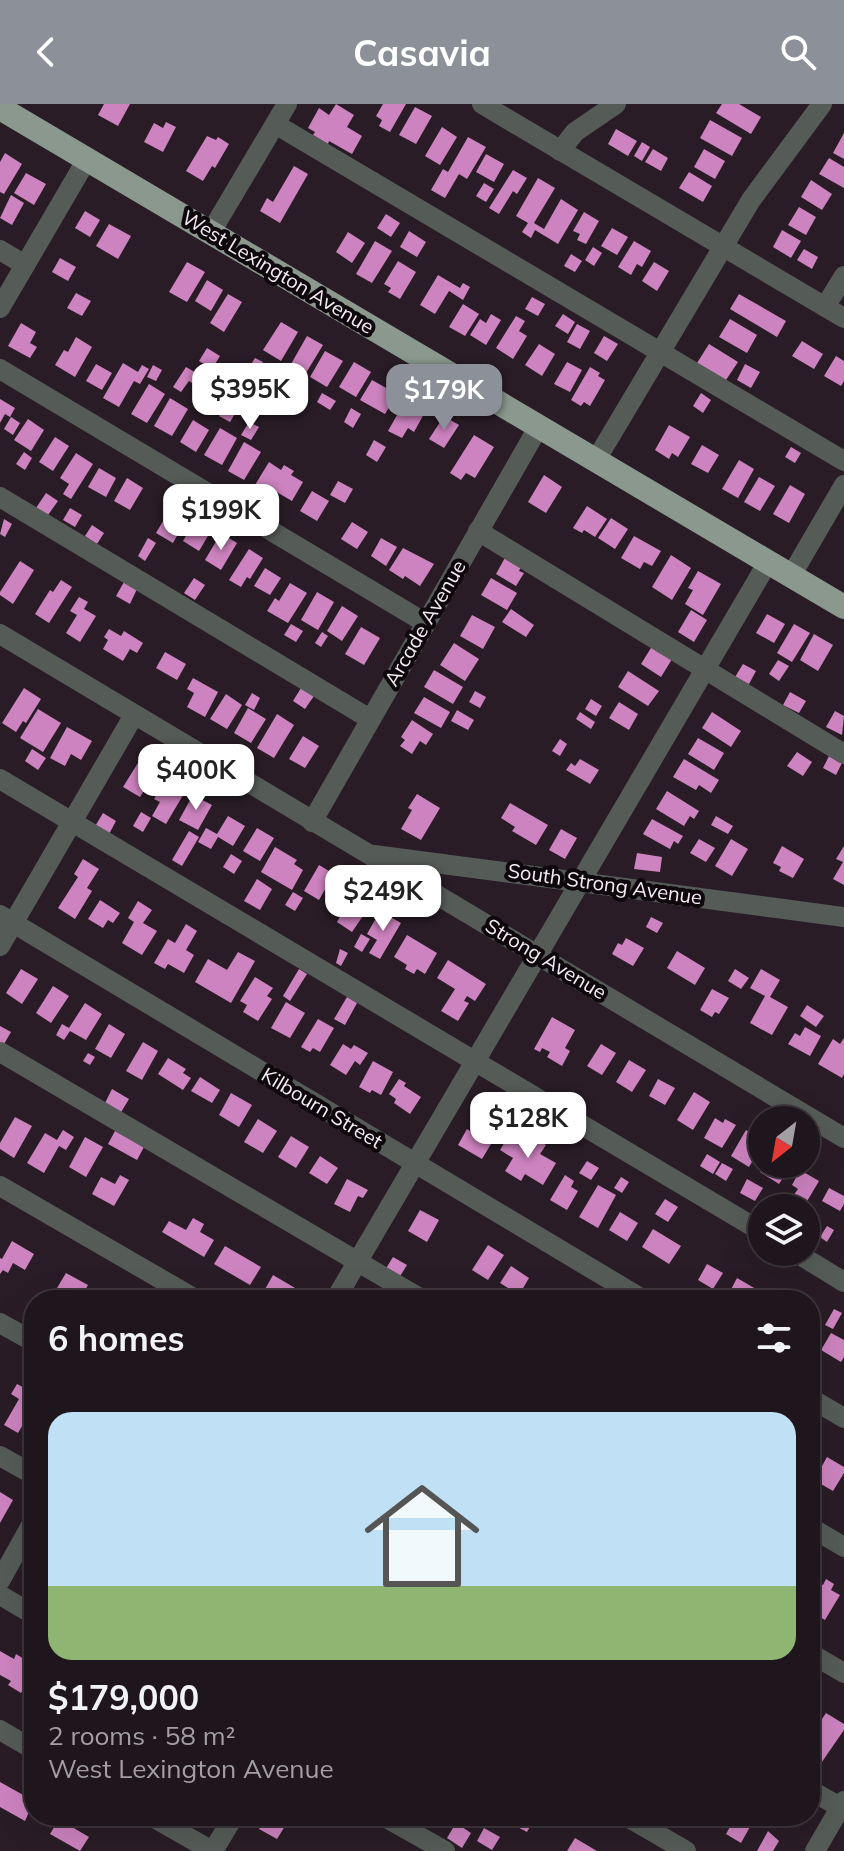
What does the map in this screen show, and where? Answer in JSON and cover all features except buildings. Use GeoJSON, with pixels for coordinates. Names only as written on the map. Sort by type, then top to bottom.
{"type":"FeatureCollection","features":[{"type":"Feature","properties":{"kind":"main road","name":"West Lexington Avenue"},"geometry":{"type":"LineString","coordinates":[[0,108],[844,607]]}},
{"type":"Feature","properties":{"kind":"street"},"geometry":{"type":"LineString","coordinates":[[211,232],[287,104]]}},
{"type":"Feature","properties":{"kind":"street"},"geometry":{"type":"LineString","coordinates":[[482,104],[844,318]]}},
{"type":"Feature","properties":{"kind":"street"},"geometry":{"type":"LineString","coordinates":[[560,151],[575,132],[616,104]]}},
{"type":"Feature","properties":{"kind":"street"},"geometry":{"type":"LineString","coordinates":[[596,460],[771,170],[822,104]]}},
{"type":"Feature","properties":{"kind":"street"},"geometry":{"type":"LineString","coordinates":[[275,124],[844,461]]}},
{"type":"Feature","properties":{"kind":"street"},"geometry":{"type":"LineString","coordinates":[[0,308],[87,159]]}},
{"type":"Feature","properties":{"kind":"street"},"geometry":{"type":"LineString","coordinates":[[0,250],[25,265]]}},
{"type":"Feature","properties":{"kind":"street"},"geometry":{"type":"LineString","coordinates":[[825,307],[844,276]]}},
{"type":"Feature","properties":{"kind":"street"},"geometry":{"type":"LineString","coordinates":[[0,369],[424,622]]}},
{"type":"Feature","properties":{"kind":"street","name":"Arcade Avenue"},"geometry":{"type":"LineString","coordinates":[[312,822],[539,426]]}},
{"type":"Feature","properties":{"kind":"street"},"geometry":{"type":"LineString","coordinates":[[791,576],[844,485]]}},
{"type":"Feature","properties":{"kind":"street"},"geometry":{"type":"LineString","coordinates":[[0,497],[370,719]]}},
{"type":"Feature","properties":{"kind":"street"},"geometry":{"type":"LineString","coordinates":[[478,531],[844,754]]}},
{"type":"Feature","properties":{"kind":"street"},"geometry":{"type":"LineString","coordinates":[[341,1290],[768,562]]}},
{"type":"Feature","properties":{"kind":"street","name":"Strong Avenue"},"geometry":{"type":"LineString","coordinates":[[0,634],[844,1138]]}},
{"type":"Feature","properties":{"kind":"street"},"geometry":{"type":"LineString","coordinates":[[0,946],[7,919],[73,822],[134,715]]}},
{"type":"Feature","properties":{"kind":"street"},"geometry":{"type":"LineString","coordinates":[[0,779],[748,1224]]}},
{"type":"Feature","properties":{"kind":"street","name":"South Strong Avenue"},"geometry":{"type":"LineString","coordinates":[[366,854],[844,917]]}},
{"type":"Feature","properties":{"kind":"street","name":"Kilbourn Street"},"geometry":{"type":"LineString","coordinates":[[7,919],[627,1290]]}},
{"type":"Feature","properties":{"kind":"street"},"geometry":{"type":"LineString","coordinates":[[0,1052],[406,1290]]}},
{"type":"Feature","properties":{"kind":"street"},"geometry":{"type":"LineString","coordinates":[[0,1186],[180,1290]]}},
{"type":"Feature","properties":{"kind":"street"},"geometry":{"type":"LineString","coordinates":[[818,1266],[844,1282]]}},
{"type":"Feature","properties":{"kind":"street"},"geometry":{"type":"LineString","coordinates":[[0,1323],[24,1336]]}},
{"type":"Feature","properties":{"kind":"street"},"geometry":{"type":"LineString","coordinates":[[820,1404],[844,1418]]}},
{"type":"Feature","properties":{"kind":"street"},"geometry":{"type":"LineString","coordinates":[[0,1456],[24,1469]]}},
{"type":"Feature","properties":{"kind":"street"},"geometry":{"type":"LineString","coordinates":[[820,1533],[844,1547]]}},
{"type":"Feature","properties":{"kind":"street"},"geometry":{"type":"LineString","coordinates":[[0,1581],[24,1538]]}},
{"type":"Feature","properties":{"kind":"street"},"geometry":{"type":"LineString","coordinates":[[0,1595],[24,1609]]}},
{"type":"Feature","properties":{"kind":"street"},"geometry":{"type":"LineString","coordinates":[[820,1659],[844,1673]]}},
{"type":"Feature","properties":{"kind":"street"},"geometry":{"type":"LineString","coordinates":[[0,1730],[24,1744]]}},
{"type":"Feature","properties":{"kind":"street"},"geometry":{"type":"LineString","coordinates":[[815,1851],[842,1804],[820,1794]]}},
{"type":"Feature","properties":{"kind":"street"},"geometry":{"type":"LineString","coordinates":[[168,1826],[212,1851],[228,1826]]}},
{"type":"Feature","properties":{"kind":"street"},"geometry":{"type":"LineString","coordinates":[[401,1826],[445,1851]]}},
{"type":"Feature","properties":{"kind":"street"},"geometry":{"type":"LineString","coordinates":[[643,1826],[686,1851]]}}]}
